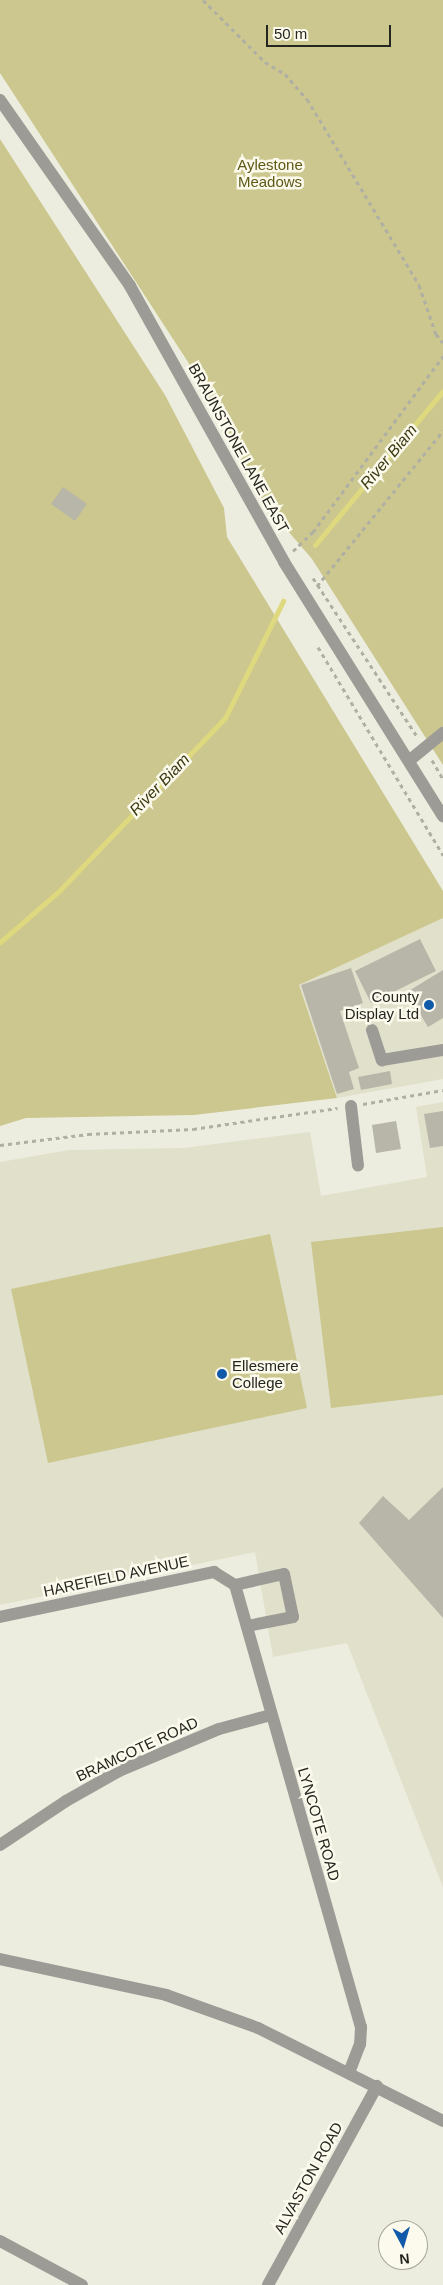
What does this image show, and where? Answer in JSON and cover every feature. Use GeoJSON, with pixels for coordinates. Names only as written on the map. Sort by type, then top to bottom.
{"type":"FeatureCollection","features":[{"type":"Feature","properties":{"kind":"street","name":"BRAUNSTONE LANE EAST"},"geometry":{"type":"LineString","coordinates":[[0,100],[130,286],[284,562],[410,760],[443,816]]}},
{"type":"Feature","properties":{"kind":"street"},"geometry":{"type":"LineString","coordinates":[[410,760],[443,733]]}},
{"type":"Feature","properties":{"kind":"street"},"geometry":{"type":"LineString","coordinates":[[372,1030],[382,1060],[443,1050]]}},
{"type":"Feature","properties":{"kind":"street"},"geometry":{"type":"LineString","coordinates":[[351,1106],[358,1166]]}},
{"type":"Feature","properties":{"kind":"street","name":"HAREFIELD AVENUE"},"geometry":{"type":"LineString","coordinates":[[0,1618],[214,1572],[236,1585]]}},
{"type":"Feature","properties":{"kind":"street"},"geometry":{"type":"LineString","coordinates":[[236,1585],[284,1574],[294,1617],[247,1626]]}},
{"type":"Feature","properties":{"kind":"street","name":"LYNCOTE ROAD"},"geometry":{"type":"LineString","coordinates":[[236,1585],[271,1715],[361,2027],[360,2044],[349,2072]]}},
{"type":"Feature","properties":{"kind":"street","name":"BRAMCOTE ROAD"},"geometry":{"type":"LineString","coordinates":[[0,1845],[66,1801],[120,1771],[219,1729],[271,1715]]}},
{"type":"Feature","properties":{"kind":"street"},"geometry":{"type":"LineString","coordinates":[[0,1959],[166,1995],[258,2028],[377,2086],[443,2121]]}},
{"type":"Feature","properties":{"kind":"street","name":"ALVASTON ROAD"},"geometry":{"type":"LineString","coordinates":[[268,2285],[377,2086]]}},
{"type":"Feature","properties":{"kind":"street"},"geometry":{"type":"LineString","coordinates":[[0,2242],[82,2285]]}},
{"type":"Feature","properties":{"kind":"path"},"geometry":{"type":"LineString","coordinates":[[203,0],[265,62],[285,74],[307,99],[419,285],[436,334],[443,343]]}},
{"type":"Feature","properties":{"kind":"path"},"geometry":{"type":"LineString","coordinates":[[284,562],[313,532],[443,356]]}},
{"type":"Feature","properties":{"kind":"path"},"geometry":{"type":"LineString","coordinates":[[308,599],[443,431]]}},
{"type":"Feature","properties":{"kind":"path"},"geometry":{"type":"LineString","coordinates":[[294,550],[299,557]]}},
{"type":"Feature","properties":{"kind":"path"},"geometry":{"type":"LineString","coordinates":[[308,571],[443,779]]}},
{"type":"Feature","properties":{"kind":"path"},"geometry":{"type":"LineString","coordinates":[[0,1145],[88,1134],[193,1129],[351,1106],[443,1090]]}},
{"type":"Feature","properties":{"kind":"shaded area"},"geometry":{"type":"Polygon","coordinates":[[[443,918],[443,1079],[337,1098],[299,985],[443,918]]]}},
{"type":"Feature","properties":{"kind":"shaded area","name":"Ellesmere College"},"geometry":{"type":"Polygon","coordinates":[[[443,1102],[443,1887],[347,1643],[273,1657],[255,1552],[0,1605],[0,1162],[69,1150],[184,1148],[310,1132],[321,1196],[427,1177],[416,1107],[443,1102]]]}},
{"type":"Feature","properties":{"kind":"green space","name":"Aylestone Meadows"},"geometry":{"type":"Polygon","coordinates":[[[0,0],[443,0],[443,765],[312,559],[264,503],[188,362],[0,73],[0,0]]]}},
{"type":"Feature","properties":{"kind":"green space"},"geometry":{"type":"Polygon","coordinates":[[[0,139],[165,395],[224,508],[227,537],[443,891],[443,918],[299,985],[337,1098],[194,1115],[26,1118],[0,1126],[0,139]]]}},
{"type":"Feature","properties":{"kind":"green space"},"geometry":{"type":"Polygon","coordinates":[[[443,1227],[443,1395],[331,1408],[311,1242],[443,1227]]]}},
{"type":"Feature","properties":{"kind":"green space"},"geometry":{"type":"Polygon","coordinates":[[[270,1234],[307,1408],[48,1463],[11,1289],[270,1234]]]}},
{"type":"Feature","properties":{"kind":"building"},"geometry":{"type":"Polygon","coordinates":[[[63,487],[87,504],[75,521],[51,504],[63,487]]]}},
{"type":"Feature","properties":{"kind":"building"},"geometry":{"type":"Polygon","coordinates":[[[420,939],[436,971],[371,1003],[355,971],[420,939]]]}},
{"type":"Feature","properties":{"kind":"building"},"geometry":{"type":"Polygon","coordinates":[[[351,968],[363,1003],[340,1011],[359,1068],[349,1072],[354,1089],[337,1094],[301,985],[351,968]]]}},
{"type":"Feature","properties":{"kind":"building","name":"County Display Ltd"},"geometry":{"type":"Polygon","coordinates":[[[443,970],[443,1018],[428,1027],[407,992],[443,970]]]}},
{"type":"Feature","properties":{"kind":"building"},"geometry":{"type":"Polygon","coordinates":[[[390,1071],[392,1084],[361,1090],[358,1077],[390,1071]]]}},
{"type":"Feature","properties":{"kind":"building"},"geometry":{"type":"Polygon","coordinates":[[[443,1111],[443,1146],[430,1148],[424,1114],[443,1111]]]}},
{"type":"Feature","properties":{"kind":"building"},"geometry":{"type":"Polygon","coordinates":[[[396,1121],[401,1149],[376,1153],[372,1125],[396,1121]]]}},
{"type":"Feature","properties":{"kind":"building"},"geometry":{"type":"Polygon","coordinates":[[[443,1487],[443,1618],[359,1523],[383,1496],[409,1520],[443,1487]]]}},
{"type":"Feature","properties":{"kind":"waterway","name":"River Biam"},"geometry":{"type":"LineString","coordinates":[[315,545],[443,391]]}},
{"type":"Feature","properties":{"kind":"waterway","name":"River Biam"},"geometry":{"type":"LineString","coordinates":[[0,942],[60,890],[225,718],[283,601]]}},
{"type":"Feature","properties":{"kind":"place","name":"County Display Ltd"},"geometry":{"type":"Point","coordinates":[429,1005]}},
{"type":"Feature","properties":{"kind":"place","name":"Ellesmere College"},"geometry":{"type":"Point","coordinates":[222,1374]}}]}
